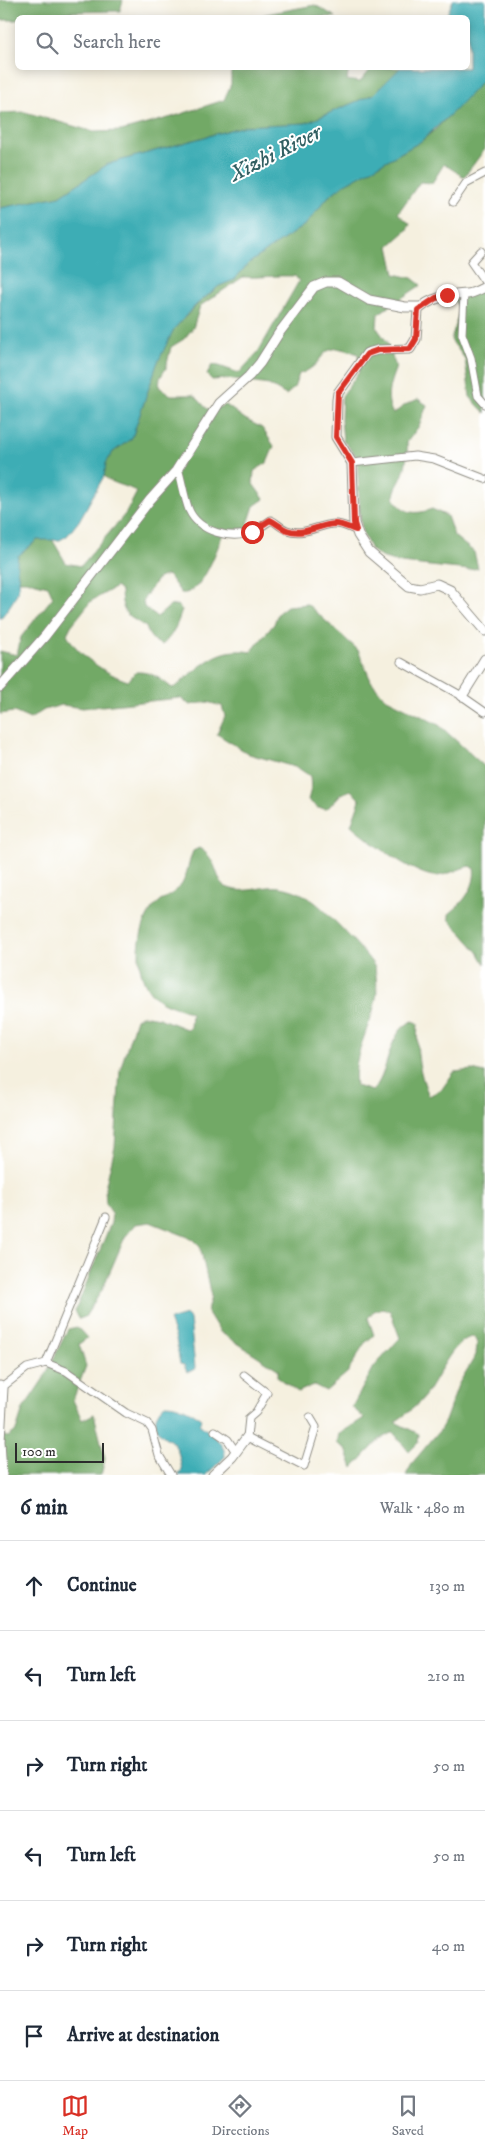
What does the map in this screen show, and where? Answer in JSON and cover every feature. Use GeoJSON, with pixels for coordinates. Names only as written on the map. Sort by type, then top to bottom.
{"type":"FeatureCollection","features":[{"type":"Feature","properties":{"kind":"street"},"geometry":{"type":"LineString","coordinates":[[453,202],[466,183],[485,173]]}},
{"type":"Feature","properties":{"kind":"street"},"geometry":{"type":"LineString","coordinates":[[481,251],[471,262],[485,282]]}},
{"type":"Feature","properties":{"kind":"street"},"geometry":{"type":"LineString","coordinates":[[0,687],[45,636],[150,500],[178,468],[219,403],[249,376],[260,363],[279,333],[314,287],[326,282],[338,282],[369,300],[405,307],[420,307],[436,298],[464,294],[485,288]]}},
{"type":"Feature","properties":{"kind":"street"},"geometry":{"type":"LineString","coordinates":[[464,294],[462,334],[471,358],[478,396],[485,404]]}},
{"type":"Feature","properties":{"kind":"street"},"geometry":{"type":"LineString","coordinates":[[420,307],[417,316],[416,339],[410,349],[378,350],[367,354],[338,393],[336,437],[352,463],[354,523],[368,552],[409,586],[420,588],[437,584],[450,590],[485,631]]}},
{"type":"Feature","properties":{"kind":"street"},"geometry":{"type":"LineString","coordinates":[[352,463],[416,456],[434,459],[485,479]]}},
{"type":"Feature","properties":{"kind":"street"},"geometry":{"type":"LineString","coordinates":[[178,468],[189,510],[198,522],[216,533],[252,532],[270,520],[287,530],[296,532],[308,532],[332,524],[339,524],[356,530]]}},
{"type":"Feature","properties":{"kind":"street"},"geometry":{"type":"LineString","coordinates":[[462,696],[485,659]]}},
{"type":"Feature","properties":{"kind":"street"},"geometry":{"type":"LineString","coordinates":[[401,662],[462,696],[485,712]]}},
{"type":"Feature","properties":{"kind":"street"},"geometry":{"type":"LineString","coordinates":[[46,1363],[106,1216]]}},
{"type":"Feature","properties":{"kind":"street"},"geometry":{"type":"LineString","coordinates":[[2,1475],[0,1441],[1,1387],[19,1372],[46,1363],[71,1374],[126,1413],[147,1423],[152,1430],[159,1455],[172,1475]]}},
{"type":"Feature","properties":{"kind":"street"},"geometry":{"type":"LineString","coordinates":[[213,1475],[236,1452],[247,1437],[249,1418],[256,1412],[267,1393],[244,1374]]}},
{"type":"Feature","properties":{"kind":"street"},"geometry":{"type":"LineString","coordinates":[[247,1437],[304,1466],[316,1427],[310,1416]]}},
{"type":"Feature","properties":{"kind":"street"},"geometry":{"type":"LineString","coordinates":[[216,1432],[228,1440],[236,1452]]}},
{"type":"Feature","properties":{"kind":"green space"},"geometry":{"type":"Polygon","coordinates":[[[0,0],[123,0],[120,11],[15,15],[15,20],[0,20],[0,0]]]}},
{"type":"Feature","properties":{"kind":"green space"},"geometry":{"type":"Polygon","coordinates":[[[315,5],[332,15],[263,15],[315,5]]]}},
{"type":"Feature","properties":{"kind":"green space"},"geometry":{"type":"Polygon","coordinates":[[[231,70],[349,70],[347,80],[360,82],[370,70],[398,70],[374,94],[306,123],[244,126],[108,164],[60,196],[0,208],[0,113],[25,112],[94,132],[121,131],[224,100],[231,84],[231,70]]]}},
{"type":"Feature","properties":{"kind":"green space"},"geometry":{"type":"Polygon","coordinates":[[[485,77],[485,149],[464,177],[444,164],[432,183],[420,182],[398,213],[410,224],[407,230],[389,246],[395,274],[412,278],[421,285],[378,314],[377,328],[387,342],[396,367],[388,396],[393,414],[405,405],[418,399],[427,405],[419,426],[407,442],[407,456],[403,475],[395,491],[394,499],[402,508],[411,512],[432,509],[447,516],[454,536],[474,552],[478,568],[469,570],[401,563],[381,557],[371,550],[362,531],[357,457],[343,440],[341,420],[342,396],[359,372],[358,354],[345,350],[329,350],[315,365],[299,374],[294,388],[286,395],[269,385],[227,379],[212,380],[207,375],[212,365],[239,373],[258,352],[299,281],[295,276],[243,277],[200,306],[193,328],[184,339],[171,347],[166,368],[160,378],[159,387],[171,395],[194,395],[207,409],[226,405],[245,419],[262,428],[274,446],[267,463],[254,471],[253,484],[264,499],[254,506],[248,524],[255,528],[224,531],[208,569],[196,587],[189,592],[181,593],[168,575],[158,578],[143,600],[144,607],[157,617],[170,606],[177,605],[182,610],[175,629],[162,645],[152,638],[146,627],[127,614],[124,610],[121,591],[116,587],[91,601],[67,634],[85,656],[111,674],[128,681],[136,672],[151,674],[172,688],[179,685],[203,664],[217,656],[232,651],[251,652],[274,624],[278,613],[287,606],[307,604],[358,650],[371,681],[385,698],[439,725],[485,767],[485,964],[478,952],[449,919],[449,914],[459,905],[471,888],[474,868],[470,866],[433,876],[413,869],[390,855],[351,825],[360,800],[351,790],[341,794],[327,809],[318,808],[308,800],[311,789],[310,776],[298,768],[249,754],[217,734],[225,716],[222,706],[207,702],[190,705],[180,698],[82,708],[62,705],[44,710],[30,719],[14,712],[0,714],[0,651],[17,655],[21,637],[53,597],[48,586],[20,581],[15,568],[18,556],[37,540],[52,539],[66,563],[81,566],[126,513],[137,492],[104,476],[106,463],[113,452],[132,438],[157,364],[174,329],[219,286],[234,280],[249,263],[306,224],[328,197],[343,185],[420,142],[436,129],[485,77]]]}},
{"type":"Feature","properties":{"kind":"green space"},"geometry":{"type":"Polygon","coordinates":[[[485,288],[485,413],[470,397],[465,359],[451,340],[460,309],[454,300],[485,288]]]}},
{"type":"Feature","properties":{"kind":"green space"},"geometry":{"type":"Polygon","coordinates":[[[199,848],[210,858],[220,880],[226,887],[234,890],[250,890],[280,887],[308,897],[336,922],[372,963],[375,968],[377,991],[372,1015],[357,1062],[356,1086],[372,1091],[378,1084],[398,1034],[404,1026],[413,1021],[418,1023],[417,1043],[419,1060],[422,1078],[429,1096],[442,1089],[454,1072],[472,1070],[485,1073],[485,1475],[406,1475],[413,1462],[440,1430],[445,1421],[458,1385],[476,1355],[477,1343],[474,1337],[466,1339],[459,1344],[424,1397],[395,1422],[419,1434],[418,1443],[409,1452],[393,1432],[380,1439],[353,1468],[346,1449],[337,1443],[339,1434],[364,1418],[352,1407],[374,1367],[400,1338],[390,1311],[383,1308],[374,1311],[368,1318],[374,1335],[364,1344],[348,1372],[326,1391],[314,1385],[298,1392],[277,1377],[279,1370],[220,1332],[207,1311],[211,1296],[200,1246],[193,1239],[150,1222],[136,1224],[125,1237],[102,1290],[85,1317],[79,1319],[75,1311],[111,1223],[112,1213],[106,1204],[105,1188],[115,1147],[120,1070],[136,1019],[142,1015],[159,1018],[186,1029],[190,1028],[191,1013],[162,1002],[153,995],[142,976],[139,952],[143,929],[152,909],[179,888],[193,851],[199,848]]]}},
{"type":"Feature","properties":{"kind":"green space"},"geometry":{"type":"Polygon","coordinates":[[[77,1327],[87,1338],[79,1344],[86,1366],[73,1400],[82,1420],[94,1414],[105,1459],[101,1475],[0,1475],[0,1435],[8,1437],[16,1431],[23,1409],[44,1378],[68,1329],[77,1327]]]}},
{"type":"Feature","properties":{"kind":"water","name":"Xizhi River"},"geometry":{"type":"Polygon","coordinates":[[[453,0],[485,0],[484,79],[454,111],[420,142],[343,185],[328,197],[306,224],[249,263],[234,280],[219,286],[197,304],[174,329],[157,364],[132,438],[113,452],[106,463],[104,476],[79,521],[67,536],[60,540],[37,540],[18,556],[18,590],[7,611],[0,619],[0,208],[60,196],[108,164],[244,126],[306,123],[374,94],[398,70],[470,70],[470,15],[447,15],[453,0]]]}},
{"type":"Feature","properties":{"kind":"water"},"geometry":{"type":"Polygon","coordinates":[[[186,1315],[190,1319],[195,1367],[194,1370],[187,1372],[184,1365],[180,1364],[176,1339],[169,1320],[186,1315]]]}},
{"type":"Feature","properties":{"kind":"water"},"geometry":{"type":"Polygon","coordinates":[[[165,1404],[185,1408],[194,1413],[202,1419],[199,1424],[216,1438],[223,1447],[225,1457],[206,1475],[178,1475],[182,1470],[177,1449],[173,1443],[160,1433],[156,1425],[157,1414],[165,1404]]]}},
{"type":"Feature","properties":{"kind":"route"},"geometry":{"type":"LineString","coordinates":[[252,532],[270,520],[287,530],[296,532],[308,532],[332,524],[339,524],[356,530],[354,523],[354,474],[352,463],[336,437],[338,393],[350,374],[367,354],[378,350],[410,349],[416,339],[418,310],[436,298],[447,295]]}}]}
